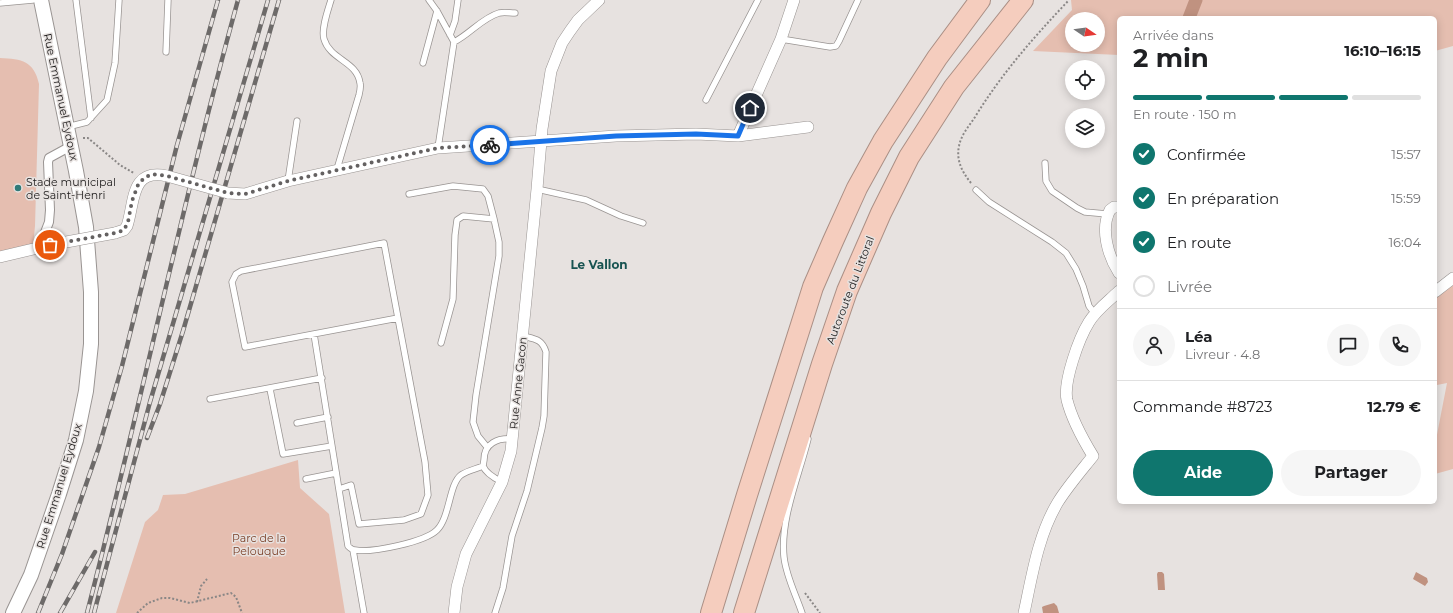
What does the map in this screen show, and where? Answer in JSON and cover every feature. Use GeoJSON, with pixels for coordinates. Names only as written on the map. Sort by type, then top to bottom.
{"type":"FeatureCollection","features":[{"type":"Feature","properties":{"kind":"highway"},"geometry":{"type":"LineString","coordinates":[[711,613],[813,287],[833,240],[857,188],[883,141],[937,58],[980,0]]}},
{"type":"Feature","properties":{"kind":"highway","name":"Autoroute du Littoral"},"geometry":{"type":"LineString","coordinates":[[744,613],[822,364],[847,291],[881,213],[909,157],[954,87],[1023,0]]}},
{"type":"Feature","properties":{"kind":"street","name":"Rue Emmanuel Eydoux"},"geometry":{"type":"LineString","coordinates":[[13,613],[31,576],[76,440],[86,391],[91,344],[91,292],[86,227],[41,0]]}},
{"type":"Feature","properties":{"kind":"street","name":"Rue Anne Gacon"},"geometry":{"type":"LineString","coordinates":[[454,613],[457,587],[466,554],[502,482],[507,469],[513,439],[541,141],[551,70],[562,43],[574,26],[599,0]]}},
{"type":"Feature","properties":{"kind":"street"},"geometry":{"type":"LineString","coordinates":[[738,136],[781,39],[794,0]]}},
{"type":"Feature","properties":{"kind":"street"},"geometry":{"type":"LineString","coordinates":[[0,257],[124,230],[127,226],[134,193],[144,178],[152,174],[167,176],[228,193],[245,194],[288,181],[438,148],[616,136],[696,134],[738,136],[808,127]]}},
{"type":"Feature","properties":{"kind":"street"},"geometry":{"type":"LineString","coordinates":[[45,246],[49,222],[48,162],[49,158],[69,137]]}},
{"type":"Feature","properties":{"kind":"street"},"geometry":{"type":"LineString","coordinates":[[1117,207],[1110,210],[1108,214],[1106,240],[1110,256],[1117,269]]}},
{"type":"Feature","properties":{"kind":"street"},"geometry":{"type":"LineString","coordinates":[[1437,290],[1453,278]]}},
{"type":"Feature","properties":{"kind":"street"},"geometry":{"type":"LineString","coordinates":[[1024,613],[1042,538],[1050,518],[1058,502],[1093,456],[1078,430],[1067,399],[1069,373],[1089,321],[1103,305],[1117,293]]}},
{"type":"Feature","properties":{"kind":"lane"},"geometry":{"type":"LineString","coordinates":[[0,3],[34,0]]}},
{"type":"Feature","properties":{"kind":"lane"},"geometry":{"type":"LineString","coordinates":[[76,0],[91,118]]}},
{"type":"Feature","properties":{"kind":"lane"},"geometry":{"type":"LineString","coordinates":[[69,137],[87,122],[107,100],[115,63],[118,0]]}},
{"type":"Feature","properties":{"kind":"lane"},"geometry":{"type":"LineString","coordinates":[[166,52],[168,0]]}},
{"type":"Feature","properties":{"kind":"lane"},"geometry":{"type":"LineString","coordinates":[[331,0],[324,24],[323,38],[331,52],[354,68],[360,82],[359,95],[337,170]]}},
{"type":"Feature","properties":{"kind":"lane"},"geometry":{"type":"LineString","coordinates":[[429,0],[437,10],[454,42],[438,148]]}},
{"type":"Feature","properties":{"kind":"lane"},"geometry":{"type":"LineString","coordinates":[[450,35],[455,21],[458,0]]}},
{"type":"Feature","properties":{"kind":"lane"},"geometry":{"type":"LineString","coordinates":[[706,100],[758,0]]}},
{"type":"Feature","properties":{"kind":"lane"},"geometry":{"type":"LineString","coordinates":[[781,39],[830,47],[836,46],[858,0]]}},
{"type":"Feature","properties":{"kind":"lane"},"geometry":{"type":"LineString","coordinates":[[423,63],[437,10]]}},
{"type":"Feature","properties":{"kind":"lane"},"geometry":{"type":"LineString","coordinates":[[454,42],[493,16],[500,13],[515,14]]}},
{"type":"Feature","properties":{"kind":"lane"},"geometry":{"type":"LineString","coordinates":[[288,181],[297,121]]}},
{"type":"Feature","properties":{"kind":"lane"},"geometry":{"type":"LineString","coordinates":[[1045,163],[1046,181],[1052,191],[1085,212],[1108,214]]}},
{"type":"Feature","properties":{"kind":"lane"},"geometry":{"type":"LineString","coordinates":[[409,194],[453,186],[483,188],[488,196],[499,242],[500,256],[476,395],[473,422],[478,436],[487,447]]}},
{"type":"Feature","properties":{"kind":"lane"},"geometry":{"type":"LineString","coordinates":[[537,189],[586,200],[621,216],[643,223]]}},
{"type":"Feature","properties":{"kind":"lane"},"geometry":{"type":"LineString","coordinates":[[976,190],[989,202],[1052,242],[1066,253],[1076,269],[1084,286],[1089,306],[1095,314]]}},
{"type":"Feature","properties":{"kind":"lane"},"geometry":{"type":"LineString","coordinates":[[441,343],[453,299],[455,235],[457,220],[463,216],[494,219]]}},
{"type":"Feature","properties":{"kind":"lane"},"geometry":{"type":"LineString","coordinates":[[338,489],[351,486],[359,524],[404,520],[421,514],[428,495],[425,462],[384,243],[241,271],[233,277],[232,282],[244,347],[398,318]]}},
{"type":"Feature","properties":{"kind":"lane"},"geometry":{"type":"LineString","coordinates":[[314,334],[348,546],[353,550],[361,551],[381,548],[418,541],[429,536],[437,530],[443,521],[448,510],[456,481],[460,475],[483,466]]}},
{"type":"Feature","properties":{"kind":"lane"},"geometry":{"type":"LineString","coordinates":[[495,613],[503,588],[515,523],[531,477],[544,416],[546,352],[544,344],[537,339],[523,336]]}},
{"type":"Feature","properties":{"kind":"lane"},"geometry":{"type":"LineString","coordinates":[[816,407],[822,364]]}},
{"type":"Feature","properties":{"kind":"lane"},"geometry":{"type":"LineString","coordinates":[[210,399],[270,389],[322,378]]}},
{"type":"Feature","properties":{"kind":"lane"},"geometry":{"type":"LineString","coordinates":[[270,389],[283,454],[332,446]]}},
{"type":"Feature","properties":{"kind":"lane"},"geometry":{"type":"LineString","coordinates":[[297,423],[328,417]]}},
{"type":"Feature","properties":{"kind":"lane"},"geometry":{"type":"LineString","coordinates":[[802,613],[784,558],[784,544],[788,514],[809,436]]}},
{"type":"Feature","properties":{"kind":"lane"},"geometry":{"type":"LineString","coordinates":[[502,482],[490,475],[483,466],[484,455],[487,447],[492,442],[513,439]]}},
{"type":"Feature","properties":{"kind":"lane"},"geometry":{"type":"LineString","coordinates":[[306,479],[336,473]]}},
{"type":"Feature","properties":{"kind":"lane"},"geometry":{"type":"LineString","coordinates":[[353,550],[364,613]]}},
{"type":"Feature","properties":{"kind":"path"},"geometry":{"type":"LineString","coordinates":[[976,190],[959,164],[958,153],[962,136],[991,90],[1028,44],[1069,0]]}},
{"type":"Feature","properties":{"kind":"path"},"geometry":{"type":"LineString","coordinates":[[69,137],[88,138],[120,165],[144,178]]}},
{"type":"Feature","properties":{"kind":"path"},"geometry":{"type":"LineString","coordinates":[[197,602],[201,586],[207,579]]}},
{"type":"Feature","properties":{"kind":"path"},"geometry":{"type":"LineString","coordinates":[[137,613],[148,603],[162,598],[170,598],[184,603],[197,602],[231,593],[236,597],[242,613]]}},
{"type":"Feature","properties":{"kind":"green space"},"geometry":{"type":"Polygon","coordinates":[[[1071,0],[1453,0],[1453,46],[1437,50],[1437,16],[1117,16],[1117,55],[1033,51],[1065,17],[1065,52],[1105,52],[1105,12],[1070,12],[1072,10],[1071,0]]]}},
{"type":"Feature","properties":{"kind":"green space","name":"Stade municipal de Saint-Henri"},"geometry":{"type":"Polygon","coordinates":[[[0,58],[15,59],[26,63],[34,70],[39,84],[35,226],[33,246],[0,252],[0,58]]]}},
{"type":"Feature","properties":{"kind":"green space"},"geometry":{"type":"Polygon","coordinates":[[[1453,284],[1453,469],[1437,473],[1437,435],[1447,383],[1437,385],[1437,296],[1453,284]]]}},
{"type":"Feature","properties":{"kind":"green space","name":"Parc de la Pelouque"},"geometry":{"type":"Polygon","coordinates":[[[298,460],[300,488],[329,514],[345,613],[116,613],[145,522],[158,510],[163,495],[185,494],[298,460]]]}},
{"type":"Feature","properties":{"kind":"shaded area"},"geometry":{"type":"Polygon","coordinates":[[[1158,572],[1162,572],[1164,574],[1165,590],[1158,590],[1158,572]]]}},
{"type":"Feature","properties":{"kind":"shaded area"},"geometry":{"type":"Polygon","coordinates":[[[1416,572],[1427,578],[1428,582],[1425,586],[1413,579],[1416,572]]]}},
{"type":"Feature","properties":{"kind":"shaded area"},"geometry":{"type":"Polygon","coordinates":[[[1054,603],[1057,606],[1059,613],[1043,613],[1042,607],[1054,603]]]}},
{"type":"Feature","properties":{"kind":"waterway"},"geometry":{"type":"LineString","coordinates":[[1190,16],[1196,0]]}},
{"type":"Feature","properties":{"kind":"railway"},"geometry":{"type":"LineString","coordinates":[[38,613],[62,554],[99,447],[122,366],[177,145],[218,0]]}},
{"type":"Feature","properties":{"kind":"railway"},"geometry":{"type":"LineString","coordinates":[[87,613],[198,153],[238,0]]}},
{"type":"Feature","properties":{"kind":"railway"},"geometry":{"type":"LineString","coordinates":[[94,613],[150,402],[268,0]]}},
{"type":"Feature","properties":{"kind":"railway"},"geometry":{"type":"LineString","coordinates":[[147,438],[160,404],[183,331],[279,0]]}},
{"type":"Feature","properties":{"kind":"railway"},"geometry":{"type":"LineString","coordinates":[[60,613],[95,552]]}},
{"type":"Feature","properties":{"kind":"way so far"},"geometry":{"type":"LineString","coordinates":[[50,245],[121,232],[124,230],[127,226],[134,193],[138,185],[147,175],[158,174],[237,195],[253,192],[267,186],[288,181],[438,148],[490,145]]}},
{"type":"Feature","properties":{"kind":"place","name":"Stade municipal de Saint-Henri"},"geometry":{"type":"Point","coordinates":[18,188]}},
{"type":"Feature","properties":{"kind":"district","name":"Le Vallon"},"geometry":{"type":"Point","coordinates":[599,265]}},
{"type":"Feature","properties":{"kind":"route"},"geometry":{"type":"LineString","coordinates":[[490,145],[616,136],[696,134],[738,136],[750,108]]}}]}
